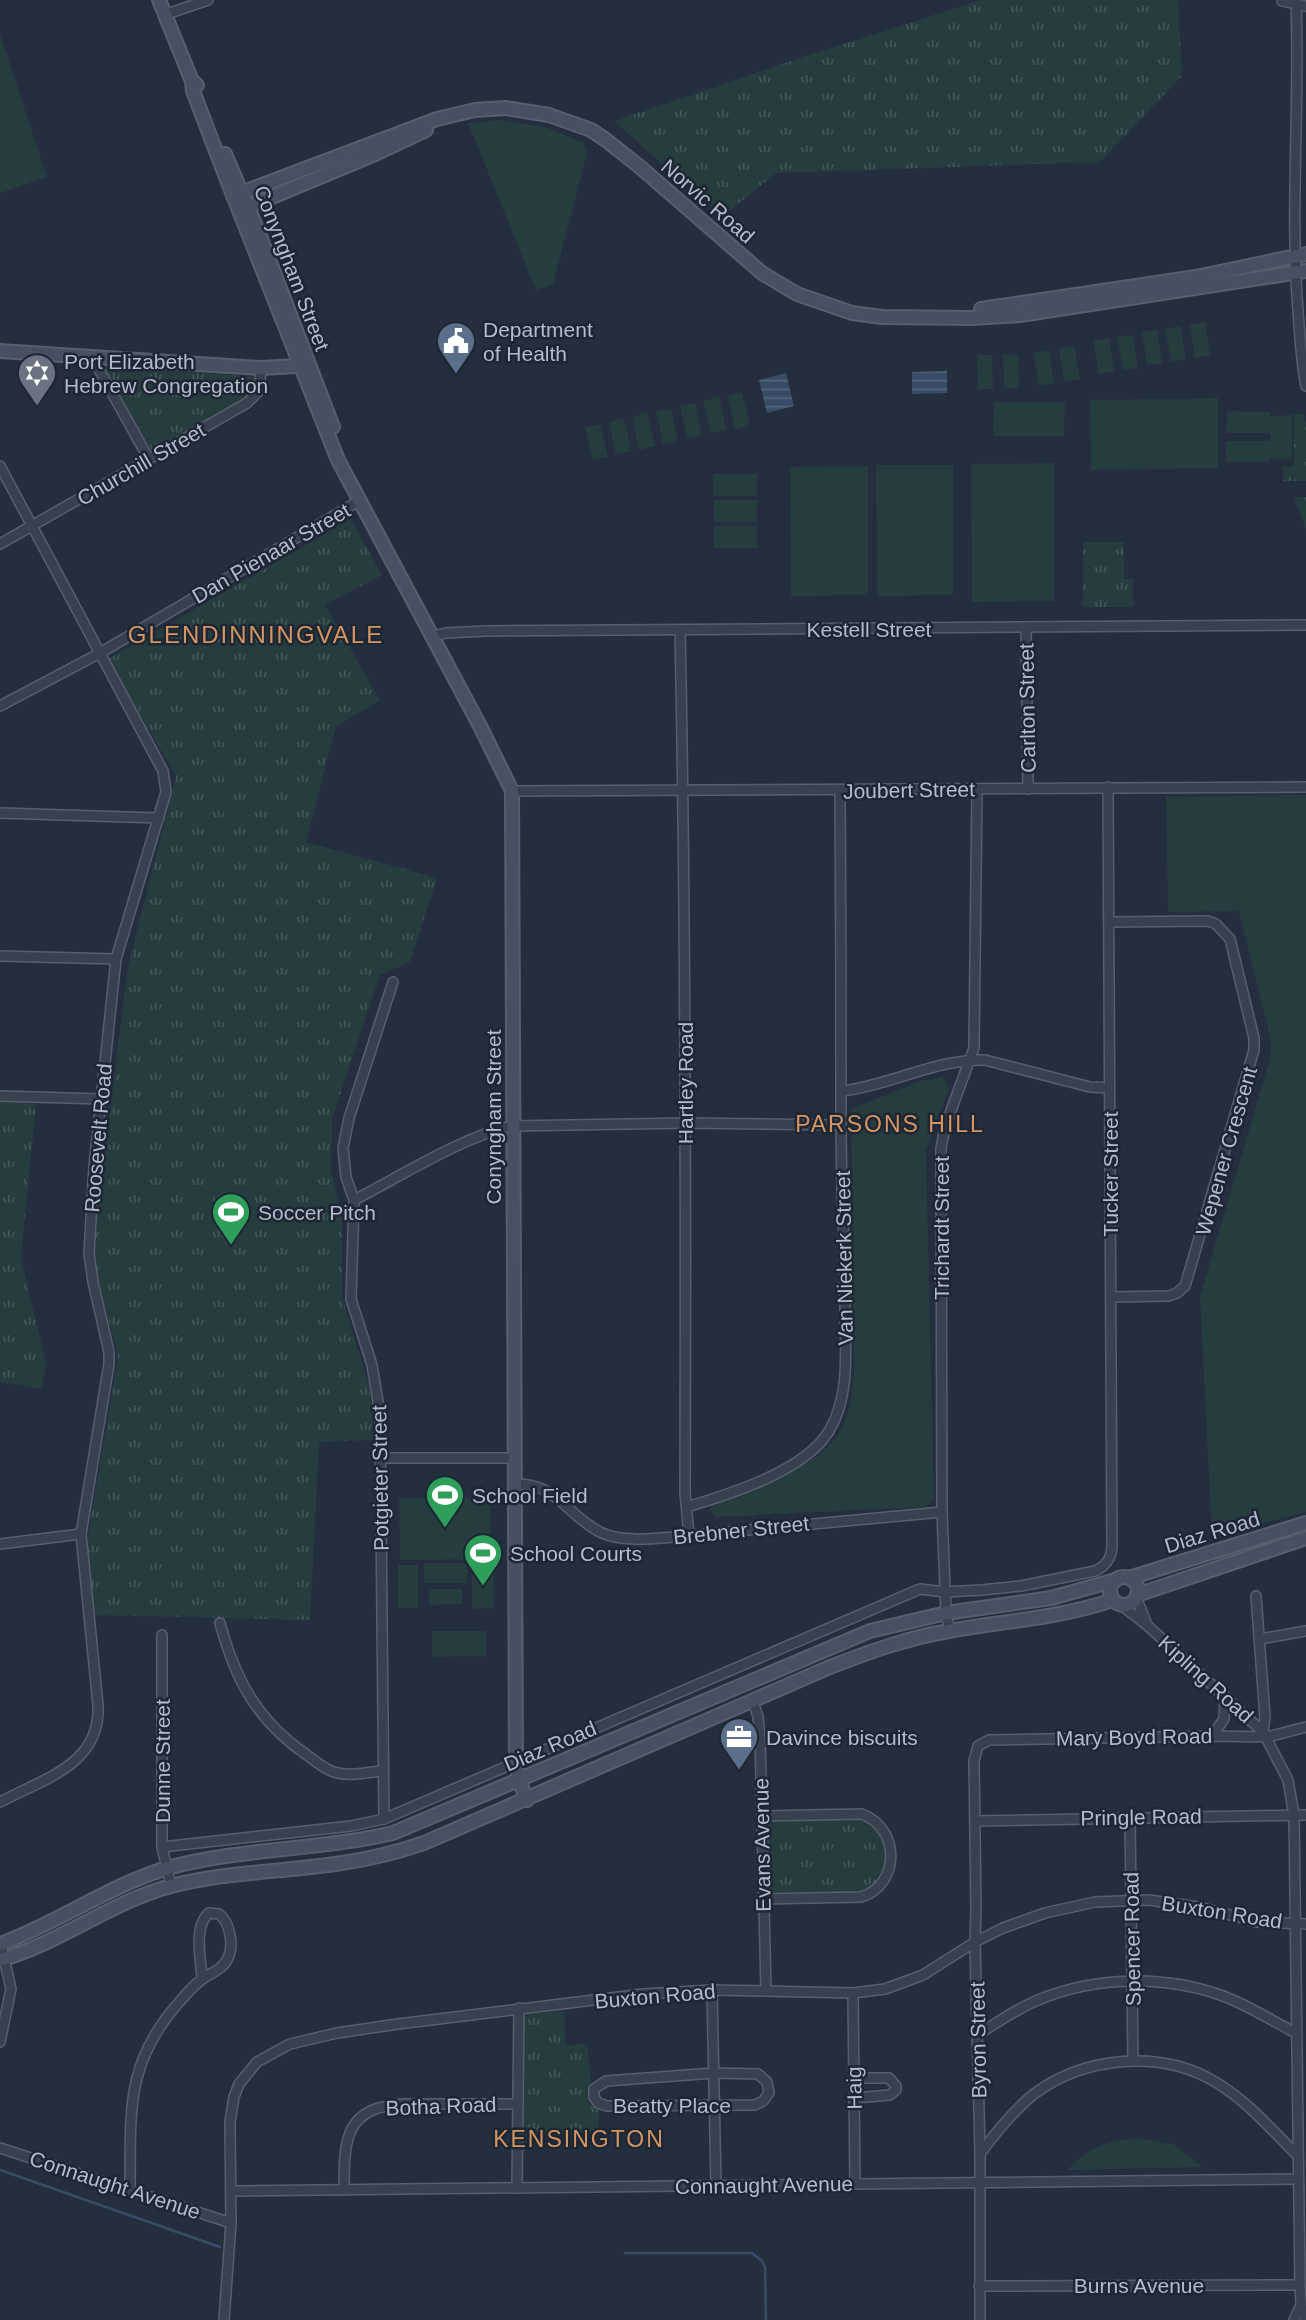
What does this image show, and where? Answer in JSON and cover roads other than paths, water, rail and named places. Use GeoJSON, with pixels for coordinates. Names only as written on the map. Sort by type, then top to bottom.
{"type":"FeatureCollection","features":[{"type":"Feature","properties":{"kind":"street","name":"Conyngham Street"},"geometry":{"type":"LineString","coordinates":[[159,0],[227,160],[335,452],[512,791],[516,1762],[519,1780],[527,1800]]}},
{"type":"Feature","properties":{"kind":"street"},"geometry":{"type":"LineString","coordinates":[[164,15],[208,0]]}},
{"type":"Feature","properties":{"kind":"street"},"geometry":{"type":"LineString","coordinates":[[1284,0],[1282,1],[1286,4],[1299,4],[1300,255],[1306,385]]}},
{"type":"Feature","properties":{"kind":"street","name":"Norvic Road"},"geometry":{"type":"LineString","coordinates":[[238,194],[414,127],[475,110],[506,108],[550,114],[591,130],[640,167],[762,273],[797,294],[866,316],[972,318],[1020,315],[1301,273]]}},
{"type":"Feature","properties":{"kind":"street","name":"Norvic Road"},"geometry":{"type":"LineString","coordinates":[[244,208],[375,154],[448,117]]}},
{"type":"Feature","properties":{"kind":"street","name":"Norvic Road"},"geometry":{"type":"LineString","coordinates":[[946,316],[958,312],[1196,277],[1300,255]]}},
{"type":"Feature","properties":{"kind":"street"},"geometry":{"type":"LineString","coordinates":[[0,351],[261,368],[299,360]]}},
{"type":"Feature","properties":{"kind":"street"},"geometry":{"type":"LineString","coordinates":[[92,357],[149,460]]}},
{"type":"Feature","properties":{"kind":"street","name":"Churchill Street"},"geometry":{"type":"LineString","coordinates":[[0,544],[254,398],[259,391],[261,368]]}},
{"type":"Feature","properties":{"kind":"street","name":"Roosevelt Road"},"geometry":{"type":"LineString","coordinates":[[0,466],[163,771],[166,792],[116,959],[92,1193],[89,1254],[109,1352],[81,1534],[98,1706],[97,1726],[89,1745],[77,1761],[0,1802]]}},
{"type":"Feature","properties":{"kind":"street","name":"Dan Pienaar Street"},"geometry":{"type":"LineString","coordinates":[[0,706],[100,653],[359,502]]}},
{"type":"Feature","properties":{"kind":"street","name":"Kestell Street"},"geometry":{"type":"LineString","coordinates":[[432,636],[486,631],[1306,625]]}},
{"type":"Feature","properties":{"kind":"street","name":"Carlton Street"},"geometry":{"type":"LineString","coordinates":[[1027,628],[1028,789]]}},
{"type":"Feature","properties":{"kind":"street","name":"Hartley Road"},"geometry":{"type":"LineString","coordinates":[[680,631],[689,1535]]}},
{"type":"Feature","properties":{"kind":"street","name":"Tucker Street"},"geometry":{"type":"LineString","coordinates":[[1108,787],[1112,1547],[1108,1561]]}},
{"type":"Feature","properties":{"kind":"street","name":"Joubert Street"},"geometry":{"type":"LineString","coordinates":[[512,791],[1306,787]]}},
{"type":"Feature","properties":{"kind":"street","name":"Trichardt Street"},"geometry":{"type":"LineString","coordinates":[[950,1631],[946,1613],[943,1512],[941,1148],[945,1127],[971,1060],[975,1038],[977,789]]}},
{"type":"Feature","properties":{"kind":"street","name":"Van Niekerk Street"},"geometry":{"type":"LineString","coordinates":[[687,1507],[792,1466],[825,1438],[841,1404],[845,1363],[845,1224],[841,1125],[841,791]]}},
{"type":"Feature","properties":{"kind":"street"},"geometry":{"type":"LineString","coordinates":[[0,813],[159,818]]}},
{"type":"Feature","properties":{"kind":"street","name":"Wepener Crescent"},"geometry":{"type":"LineString","coordinates":[[1110,922],[1208,921],[1216,924],[1230,939],[1254,1038],[1254,1050],[1185,1286],[1169,1296],[1111,1297]]}},
{"type":"Feature","properties":{"kind":"street"},"geometry":{"type":"LineString","coordinates":[[0,956],[116,959]]}},
{"type":"Feature","properties":{"kind":"street","name":"Potgieter Street"},"geometry":{"type":"LineString","coordinates":[[384,1819],[380,1414],[376,1381],[349,1289],[355,1200],[344,1163],[345,1133],[393,982]]}},
{"type":"Feature","properties":{"kind":"street"},"geometry":{"type":"LineString","coordinates":[[843,1091],[869,1087],[950,1063],[971,1060],[985,1060],[1090,1087],[1109,1088]]}},
{"type":"Feature","properties":{"kind":"street"},"geometry":{"type":"LineString","coordinates":[[0,1096],[101,1099]]}},
{"type":"Feature","properties":{"kind":"street"},"geometry":{"type":"LineString","coordinates":[[355,1200],[468,1142],[498,1129],[513,1126],[686,1123],[841,1125]]}},
{"type":"Feature","properties":{"kind":"street"},"geometry":{"type":"LineString","coordinates":[[380,1458],[513,1458]]}},
{"type":"Feature","properties":{"kind":"street","name":"Brebner Street"},"geometry":{"type":"LineString","coordinates":[[514,1483],[533,1484],[545,1489],[604,1534],[630,1538],[655,1539],[943,1512]]}},
{"type":"Feature","properties":{"kind":"street","name":"Diaz Road"},"geometry":{"type":"LineString","coordinates":[[1,1944],[47,1925],[127,1884],[167,1868],[214,1857],[348,1842],[393,1833],[846,1640],[896,1623],[1051,1598],[1306,1523]]}},
{"type":"Feature","properties":{"kind":"street"},"geometry":{"type":"LineString","coordinates":[[0,1544],[81,1534]]}},
{"type":"Feature","properties":{"kind":"street","name":"Diaz Road"},"geometry":{"type":"LineString","coordinates":[[1138,1600],[1157,1588],[1306,1538]]}},
{"type":"Feature","properties":{"kind":"street","name":"Diaz Road"},"geometry":{"type":"LineString","coordinates":[[162,1847],[351,1826],[384,1819],[920,1589],[945,1592],[1021,1586],[1094,1571],[1108,1561]]}},
{"type":"Feature","properties":{"kind":"street"},"geometry":{"type":"LineString","coordinates":[[1122,1579],[1135,1583],[1138,1600],[1130,1604],[1117,1603],[1110,1587],[1122,1579]]}},
{"type":"Feature","properties":{"kind":"street","name":"Kipling Road"},"geometry":{"type":"LineString","coordinates":[[1256,1596],[1265,1734]]}},
{"type":"Feature","properties":{"kind":"street","name":"Kipling Road"},"geometry":{"type":"LineString","coordinates":[[1138,1600],[1148,1626]]}},
{"type":"Feature","properties":{"kind":"street","name":"Diaz Road"},"geometry":{"type":"LineString","coordinates":[[3,1959],[131,1899],[171,1886],[214,1875],[332,1865],[424,1843],[830,1667],[912,1638],[1117,1603]]}},
{"type":"Feature","properties":{"kind":"street","name":"Kipling Road"},"geometry":{"type":"LineString","coordinates":[[1117,1603],[1148,1626],[1265,1734],[1288,1780],[1294,1815],[1297,2179],[1301,2305],[1305,2320]]}},
{"type":"Feature","properties":{"kind":"street"},"geometry":{"type":"LineString","coordinates":[[220,1623],[233,1667],[241,1683],[279,1735],[334,1772],[383,1771]]}},
{"type":"Feature","properties":{"kind":"street"},"geometry":{"type":"LineString","coordinates":[[1260,1639],[1306,1631]]}},
{"type":"Feature","properties":{"kind":"street","name":"Dunne Street"},"geometry":{"type":"LineString","coordinates":[[162,1635],[162,1847],[171,1886]]}},
{"type":"Feature","properties":{"kind":"street"},"geometry":{"type":"LineString","coordinates":[[1212,1735],[1224,1719],[1225,1696]]}},
{"type":"Feature","properties":{"kind":"street","name":"Evans Avenue"},"geometry":{"type":"LineString","coordinates":[[753,1701],[758,1717],[766,1990]]}},
{"type":"Feature","properties":{"kind":"street","name":"Mary Boyd Road"},"geometry":{"type":"LineString","coordinates":[[974,1761],[978,1746],[989,1740],[1265,1734],[1306,1727]]}},
{"type":"Feature","properties":{"kind":"street","name":"Byron Street"},"geometry":{"type":"LineString","coordinates":[[974,1761],[980,2320]]}},
{"type":"Feature","properties":{"kind":"street"},"geometry":{"type":"LineString","coordinates":[[762,1816],[862,1814],[874,1820],[881,1828],[891,1849],[892,1858],[884,1881],[869,1895],[848,1899],[762,1899]]}},
{"type":"Feature","properties":{"kind":"street","name":"Pringle Road"},"geometry":{"type":"LineString","coordinates":[[976,1821],[1306,1815]]}},
{"type":"Feature","properties":{"kind":"street","name":"Spencer Road"},"geometry":{"type":"LineString","coordinates":[[1130,1818],[1133,2060]]}},
{"type":"Feature","properties":{"kind":"street","name":"Buxton Road"},"geometry":{"type":"LineString","coordinates":[[224,2320],[231,2223],[230,2122],[234,2096],[250,2068],[265,2055],[290,2044],[337,2033],[643,1994],[712,1990],[853,1993],[885,1989],[915,1979],[1003,1928],[1045,1913],[1095,1902],[1132,1900],[1199,1907],[1256,1922],[1306,1924]]}},
{"type":"Feature","properties":{"kind":"street"},"geometry":{"type":"LineString","coordinates":[[130,2190],[130,2119],[136,2075],[143,2056],[161,2025],[202,1978],[217,1972],[227,1961],[228,1925],[219,1913],[209,1913],[203,1920],[202,1978]]}},
{"type":"Feature","properties":{"kind":"street"},"geometry":{"type":"LineString","coordinates":[[0,2042],[10,1989],[1,1944]]}},
{"type":"Feature","properties":{"kind":"street"},"geometry":{"type":"LineString","coordinates":[[977,2035],[1037,2000],[1089,1986],[1132,1981],[1164,1982],[1227,1997],[1296,2033]]}},
{"type":"Feature","properties":{"kind":"street"},"geometry":{"type":"LineString","coordinates":[[712,1990],[716,2186]]}},
{"type":"Feature","properties":{"kind":"street","name":"Haig"},"geometry":{"type":"LineString","coordinates":[[853,1993],[855,2184]]}},
{"type":"Feature","properties":{"kind":"street"},"geometry":{"type":"LineString","coordinates":[[517,2188],[519,2008]]}},
{"type":"Feature","properties":{"kind":"street"},"geometry":{"type":"LineString","coordinates":[[980,2154],[1019,2107],[1051,2083],[1065,2075],[1097,2065],[1133,2060],[1181,2068],[1215,2081],[1245,2104],[1297,2155]]}},
{"type":"Feature","properties":{"kind":"street","name":"Beatty Place"},"geometry":{"type":"LineString","coordinates":[[714,2073],[758,2074],[765,2079],[769,2087],[766,2098],[759,2104],[607,2106],[598,2103],[594,2093],[597,2085],[606,2081],[714,2073]]}},
{"type":"Feature","properties":{"kind":"street"},"geometry":{"type":"LineString","coordinates":[[854,2078],[889,2078],[896,2086],[894,2092],[888,2096],[855,2098]]}},
{"type":"Feature","properties":{"kind":"street","name":"Botha Road"},"geometry":{"type":"LineString","coordinates":[[344,2190],[346,2139],[356,2120],[371,2110],[380,2106],[405,2104],[518,2104]]}},
{"type":"Feature","properties":{"kind":"street","name":"Connaught Avenue"},"geometry":{"type":"LineString","coordinates":[[0,2148],[231,2223]]}},
{"type":"Feature","properties":{"kind":"street","name":"Connaught Avenue"},"geometry":{"type":"LineString","coordinates":[[231,2191],[1297,2179]]}},
{"type":"Feature","properties":{"kind":"street","name":"Burns Avenue"},"geometry":{"type":"LineString","coordinates":[[979,2286],[1300,2285]]}},
{"type":"Feature","properties":{"kind":"street","name":"Kipling Road"},"geometry":{"type":"LineString","coordinates":[[1294,2320],[1301,2305]]}},
{"type":"Feature","properties":{"kind":"water"},"geometry":{"type":"Polygon","coordinates":[[[947,371],[947,393],[912,394],[912,372],[947,371]]]}},
{"type":"Feature","properties":{"kind":"water"},"geometry":{"type":"Polygon","coordinates":[[[786,373],[794,406],[767,413],[759,380],[786,373]]]}},
{"type":"Feature","properties":{"kind":"waterway"},"geometry":{"type":"LineString","coordinates":[[0,2170],[220,2247]]}},
{"type":"Feature","properties":{"kind":"waterway"},"geometry":{"type":"LineString","coordinates":[[625,2253],[752,2253],[765,2267],[766,2320]]}},
{"type":"Feature","properties":{"kind":"place","name":"Department of Health"},"geometry":{"type":"Point","coordinates":[456,375]}},
{"type":"Feature","properties":{"kind":"place","name":"Port Elizabeth Hebrew Congregation"},"geometry":{"type":"Point","coordinates":[37,407]}},
{"type":"Feature","properties":{"kind":"place","name":"Soccer Pitch"},"geometry":{"type":"Point","coordinates":[231,1246]}},
{"type":"Feature","properties":{"kind":"place","name":"School Field"},"geometry":{"type":"Point","coordinates":[445,1529]}},
{"type":"Feature","properties":{"kind":"place","name":"School Courts"},"geometry":{"type":"Point","coordinates":[483,1587]}},
{"type":"Feature","properties":{"kind":"place","name":"Davince biscuits"},"geometry":{"type":"Point","coordinates":[739,1771]}},
{"type":"Feature","properties":{"kind":"district","name":"GLENDINNINGVALE"},"geometry":{"type":"Point","coordinates":[256,634]}},
{"type":"Feature","properties":{"kind":"district","name":"PARSONS HILL"},"geometry":{"type":"Point","coordinates":[890,1124]}},
{"type":"Feature","properties":{"kind":"district","name":"KENSINGTON"},"geometry":{"type":"Point","coordinates":[579,2139]}}]}
